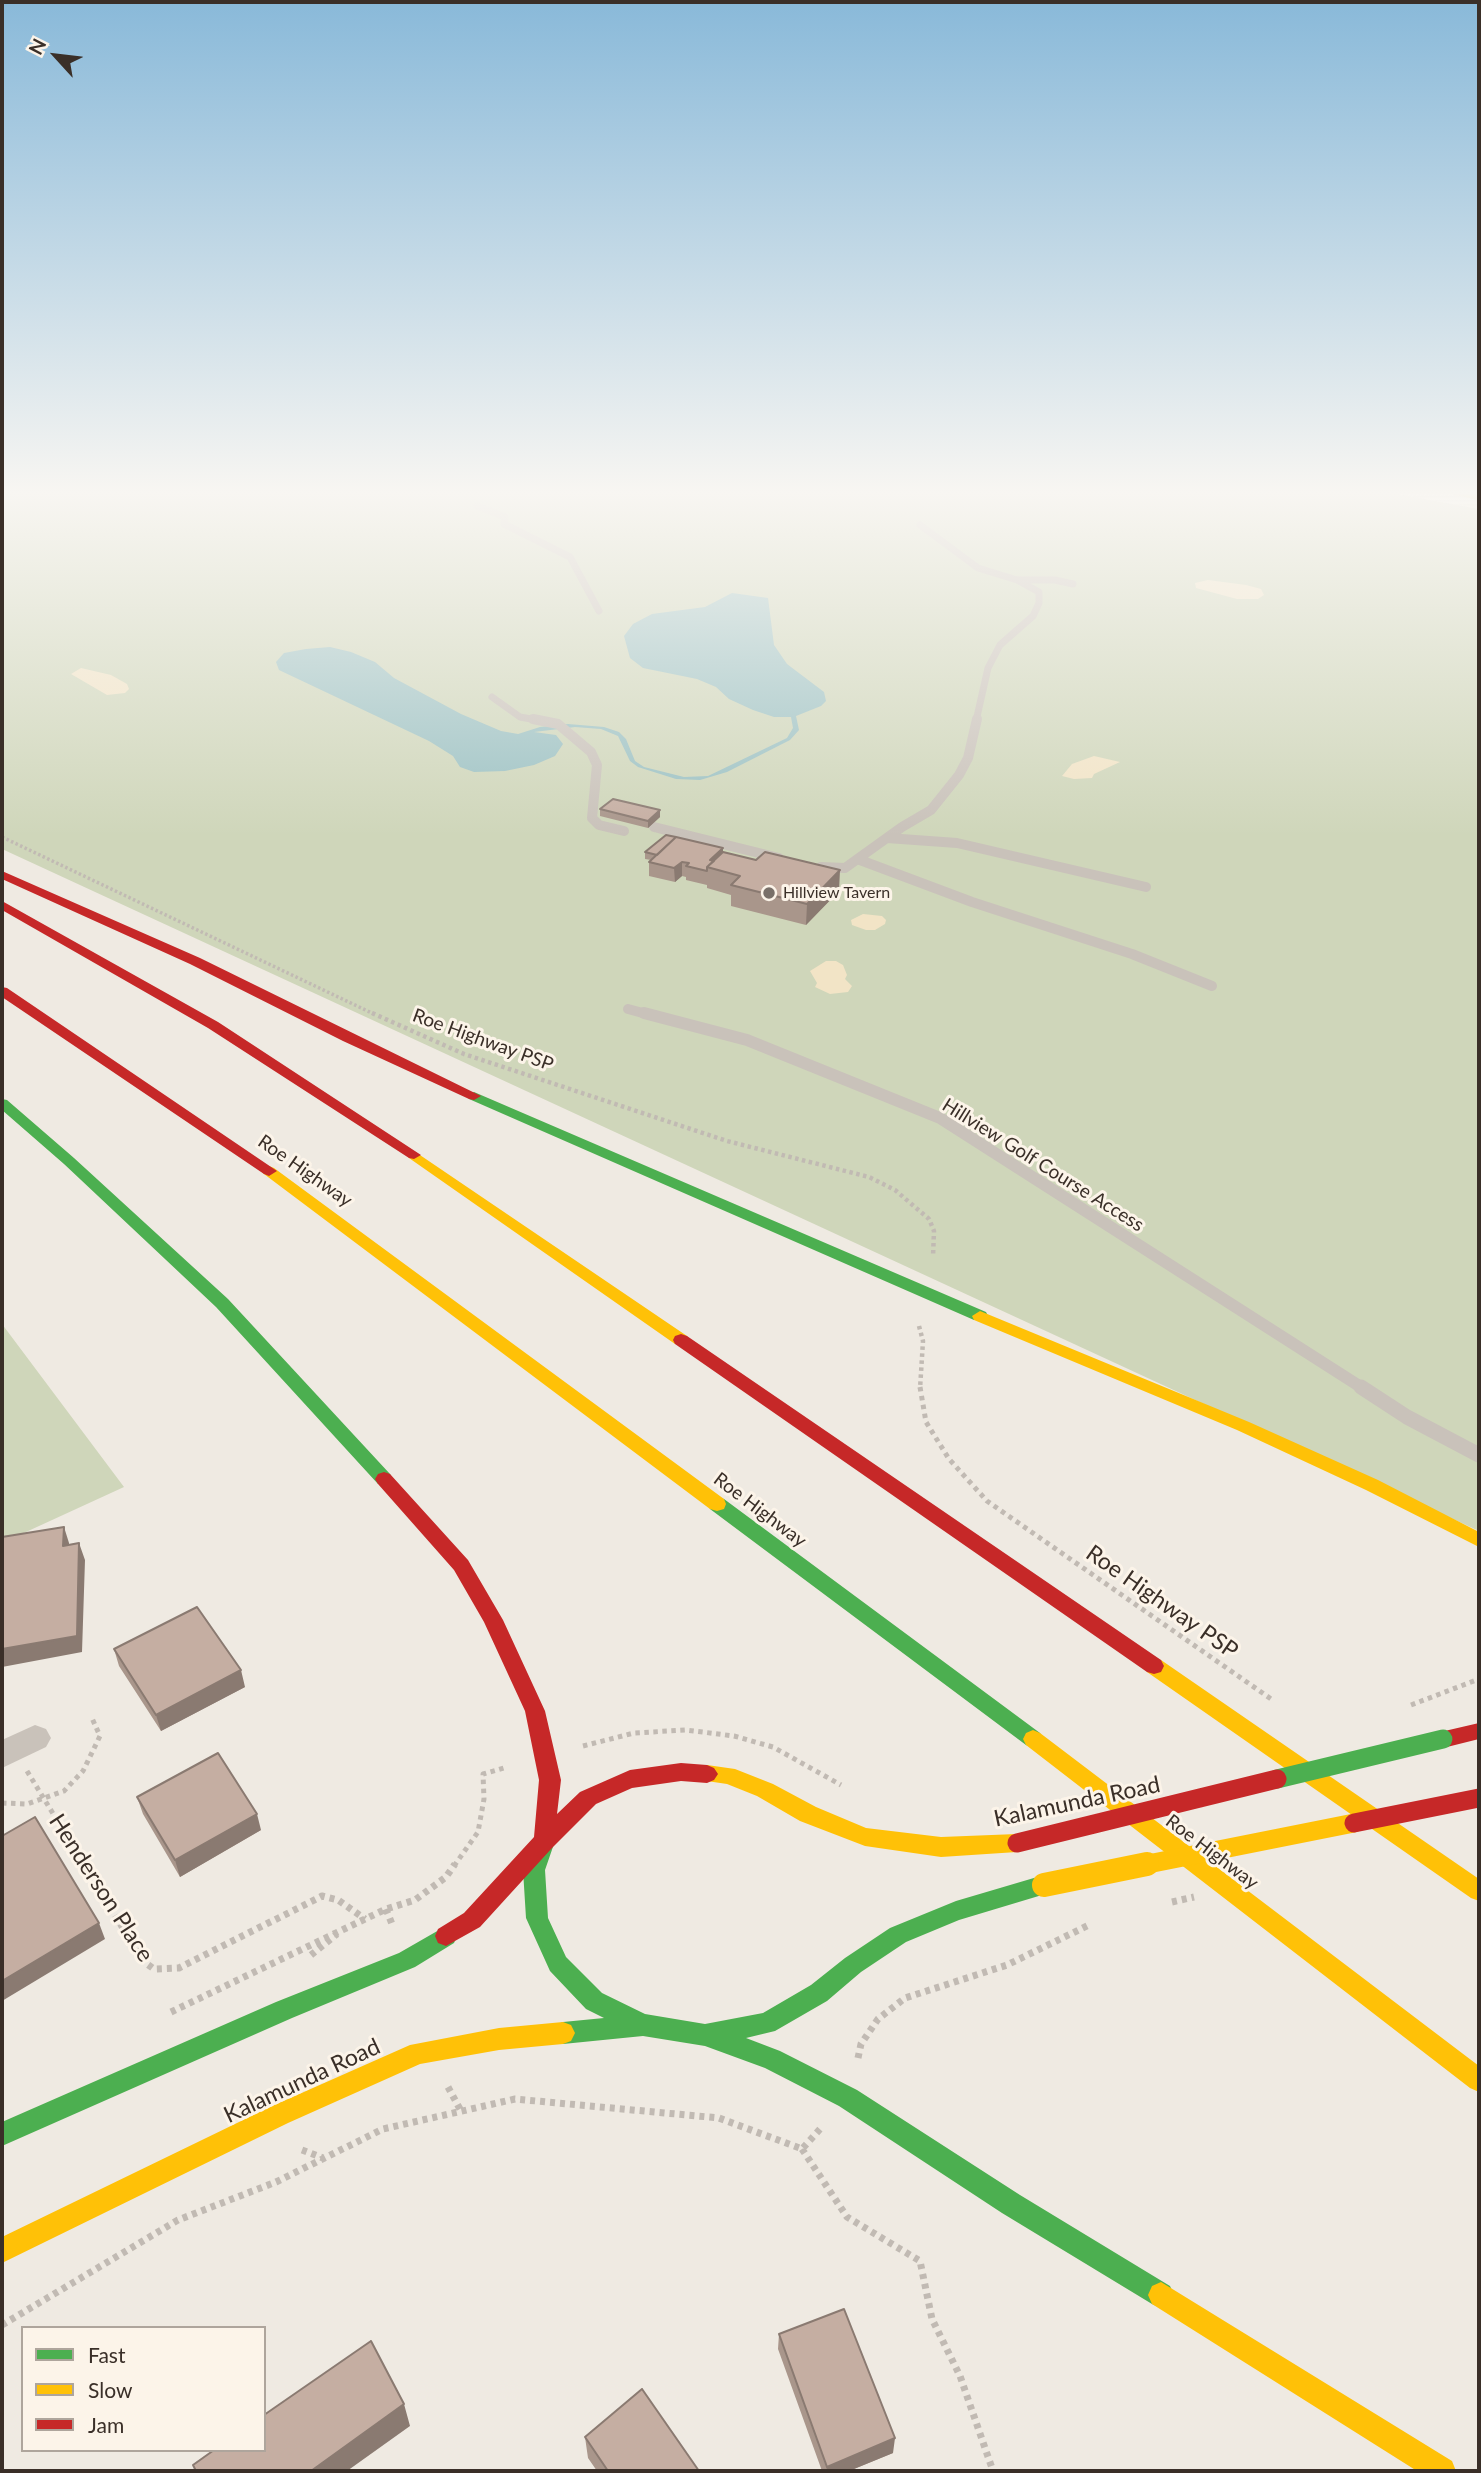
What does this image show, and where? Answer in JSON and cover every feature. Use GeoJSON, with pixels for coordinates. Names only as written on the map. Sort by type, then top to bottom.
{"type":"FeatureCollection","features":[{"type":"Feature","properties":{"kind":"main road"},"geometry":{"type":"LineString","coordinates":[[2,875],[195,961],[348,1038],[556,1134],[1016,1332],[1243,1426],[1372,1485],[1479,1540]]}},
{"type":"Feature","properties":{"kind":"main road"},"geometry":{"type":"LineString","coordinates":[[2,905],[213,1025],[367,1123],[1479,1891]]}},
{"type":"Feature","properties":{"kind":"main road","name":"Roe Highway"},"geometry":{"type":"LineString","coordinates":[[2,991],[318,1205],[1015,1726],[1187,1860],[1479,2080]]}},
{"type":"Feature","properties":{"kind":"main road"},"geometry":{"type":"LineString","coordinates":[[2,1103],[69,1161],[222,1303],[461,1565],[493,1620],[535,1711],[550,1780],[544,1841]]}},
{"type":"Feature","properties":{"kind":"main road","name":"Kalamunda Road"},"geometry":{"type":"LineString","coordinates":[[2,2134],[273,2015],[407,1960],[472,1920],[544,1841],[588,1798],[631,1779],[681,1772],[728,1776],[765,1790],[808,1814],[866,1837],[941,1847],[1017,1843],[1479,1731]]}},
{"type":"Feature","properties":{"kind":"main road","name":"Kalamunda Road"},"geometry":{"type":"LineString","coordinates":[[2,2249],[279,2115],[418,2053],[499,2039],[643,2025],[705,2035],[767,2023],[819,1993],[853,1965],[898,1935],[956,1911],[1044,1885],[1479,1798]]}},
{"type":"Feature","properties":{"kind":"main road","name":"Kalamunda Road"},"geometry":{"type":"LineString","coordinates":[[544,1841],[534,1870],[537,1918],[558,1964],[594,2001],[643,2025]]}},
{"type":"Feature","properties":{"kind":"main road"},"geometry":{"type":"LineString","coordinates":[[705,2035],[772,2059],[849,2098],[1011,2204],[1182,2307],[1442,2471]]}},
{"type":"Feature","properties":{"kind":"lane"},"geometry":{"type":"LineString","coordinates":[[596,605],[599,611]]}},
{"type":"Feature","properties":{"kind":"lane"},"geometry":{"type":"LineString","coordinates":[[809,865],[829,869],[845,868],[931,810],[968,758],[988,667],[1000,645],[1033,616],[1038,605]]}},
{"type":"Feature","properties":{"kind":"lane"},"geometry":{"type":"LineString","coordinates":[[492,697],[520,717],[558,724],[591,752],[597,765],[592,818],[599,825],[624,831]]}},
{"type":"Feature","properties":{"kind":"lane"},"geometry":{"type":"LineString","coordinates":[[654,827],[786,860]]}},
{"type":"Feature","properties":{"kind":"lane"},"geometry":{"type":"LineString","coordinates":[[887,838],[957,843],[1146,887]]}},
{"type":"Feature","properties":{"kind":"lane"},"geometry":{"type":"LineString","coordinates":[[859,860],[972,902],[1132,954],[1212,986]]}},
{"type":"Feature","properties":{"kind":"lane","name":"Hillview Golf Course Access"},"geometry":{"type":"LineString","coordinates":[[628,1009],[747,1040],[940,1118],[1407,1417],[1479,1455]]}},
{"type":"Feature","properties":{"kind":"path","name":"Roe Highway PSP"},"geometry":{"type":"LineString","coordinates":[[2,837],[334,996],[464,1054],[727,1141],[869,1177],[895,1189],[929,1219],[934,1231],[933,1257]]}},
{"type":"Feature","properties":{"kind":"path","name":"Roe Highway PSP"},"geometry":{"type":"LineString","coordinates":[[919,1326],[923,1340],[919,1381],[926,1422],[949,1459],[987,1501],[1284,1708]]}},
{"type":"Feature","properties":{"kind":"path"},"geometry":{"type":"LineString","coordinates":[[1405,1707],[1479,1679]]}},
{"type":"Feature","properties":{"kind":"path"},"geometry":{"type":"LineString","coordinates":[[2,1803],[27,1804],[64,1791],[83,1771],[100,1736],[91,1716]]}},
{"type":"Feature","properties":{"kind":"path","name":"Henderson Place"},"geometry":{"type":"LineString","coordinates":[[17,1747],[45,1799],[143,1961],[154,1969],[173,1970],[322,1896],[338,1900],[365,1919]]}},
{"type":"Feature","properties":{"kind":"path"},"geometry":{"type":"LineString","coordinates":[[802,2149],[849,2098],[861,2045],[878,2019],[905,1998],[1007,1965],[1091,1924]]}},
{"type":"Feature","properties":{"kind":"path"},"geometry":{"type":"LineString","coordinates":[[2,2325],[178,2220],[276,2182],[383,2129],[515,2099],[719,2119],[802,2149],[847,2217],[920,2261],[932,2319],[960,2376],[993,2471]]}},
{"type":"Feature","properties":{"kind":"green space"},"geometry":{"type":"Polygon","coordinates":[[[2,605],[1479,605],[1479,1531],[2,849],[2,605]]]}},
{"type":"Feature","properties":{"kind":"green space"},"geometry":{"type":"Polygon","coordinates":[[[2,1324],[124,1487],[2,1543],[2,1324]]]}},
{"type":"Feature","properties":{"kind":"sand"},"geometry":{"type":"Polygon","coordinates":[[[81,668],[111,675],[127,684],[129,689],[125,693],[107,695],[71,674],[81,668]]]}},
{"type":"Feature","properties":{"kind":"sand"},"geometry":{"type":"Polygon","coordinates":[[[1094,756],[1120,762],[1094,774],[1092,778],[1074,779],[1062,776],[1072,764],[1094,756]]]}},
{"type":"Feature","properties":{"kind":"sand"},"geometry":{"type":"Polygon","coordinates":[[[863,914],[882,916],[886,920],[885,924],[875,930],[852,925],[851,920],[863,914]]]}},
{"type":"Feature","properties":{"kind":"sand"},"geometry":{"type":"Polygon","coordinates":[[[826,961],[836,961],[843,965],[847,975],[845,979],[852,986],[848,992],[830,994],[815,987],[817,983],[810,971],[826,961]]]}},
{"type":"Feature","properties":{"kind":"water"},"geometry":{"type":"Polygon","coordinates":[[[769,605],[774,645],[787,664],[824,692],[826,701],[821,706],[796,716],[799,730],[790,740],[727,772],[700,780],[676,779],[638,767],[630,761],[618,736],[601,729],[575,727],[534,732],[556,735],[563,744],[555,756],[534,765],[505,771],[474,772],[460,767],[453,756],[429,741],[279,670],[276,662],[284,653],[306,649],[330,647],[351,652],[375,662],[394,678],[461,714],[501,731],[518,734],[540,727],[568,724],[604,727],[619,732],[626,739],[635,761],[644,767],[684,777],[708,776],[787,738],[793,728],[791,717],[774,717],[753,710],[729,699],[716,687],[697,679],[643,668],[630,658],[624,636],[633,624],[652,614],[705,607],[769,605]]]}},
{"type":"Feature","properties":{"kind":"building"},"geometry":{"type":"Polygon","coordinates":[[[613,799],[660,810],[648,821],[600,809],[613,799]]]}},
{"type":"Feature","properties":{"kind":"building"},"geometry":{"type":"Polygon","coordinates":[[[666,835],[676,837],[657,855],[645,852],[666,835]]]}},
{"type":"Feature","properties":{"kind":"building"},"geometry":{"type":"Polygon","coordinates":[[[676,837],[723,848],[710,860],[714,861],[707,867],[707,871],[686,866],[689,863],[682,862],[674,868],[649,862],[676,837]]]}},
{"type":"Feature","properties":{"kind":"building"},"geometry":{"type":"Polygon","coordinates":[[[723,852],[756,860],[765,852],[840,870],[807,904],[731,885],[740,876],[707,867],[723,852]]]}},
{"type":"Feature","properties":{"kind":"building"},"geometry":{"type":"Polygon","coordinates":[[[64,1527],[63,1546],[79,1543],[77,1636],[2,1649],[2,1537],[64,1527]]]}},
{"type":"Feature","properties":{"kind":"building"},"geometry":{"type":"Polygon","coordinates":[[[197,1607],[241,1670],[156,1715],[114,1649],[197,1607]]]}},
{"type":"Feature","properties":{"kind":"building"},"geometry":{"type":"Polygon","coordinates":[[[218,1753],[257,1814],[175,1860],[137,1797],[218,1753]]]}},
{"type":"Feature","properties":{"kind":"building"},"geometry":{"type":"Polygon","coordinates":[[[35,1817],[99,1923],[2,1981],[2,1836],[35,1817]]]}},
{"type":"Feature","properties":{"kind":"building"},"geometry":{"type":"Polygon","coordinates":[[[844,2309],[895,2438],[827,2467],[779,2334],[844,2309]]]}},
{"type":"Feature","properties":{"kind":"building"},"geometry":{"type":"Polygon","coordinates":[[[371,2341],[404,2404],[311,2471],[196,2471],[193,2465],[211,2452],[266,2452],[266,2414],[371,2341]]]}},
{"type":"Feature","properties":{"kind":"building"},"geometry":{"type":"Polygon","coordinates":[[[642,2389],[699,2471],[608,2471],[585,2437],[642,2389]]]}},
{"type":"Feature","properties":{"kind":"traffic: fast"},"geometry":{"type":"LineString","coordinates":[[474,1096],[980,1316]]}},
{"type":"Feature","properties":{"kind":"traffic: fast"},"geometry":{"type":"LineString","coordinates":[[2,1103],[69,1161],[222,1303],[384,1479]]}},
{"type":"Feature","properties":{"kind":"traffic: fast"},"geometry":{"type":"LineString","coordinates":[[717,1504],[1033,1739]]}},
{"type":"Feature","properties":{"kind":"traffic: fast"},"geometry":{"type":"LineString","coordinates":[[1277,1779],[1443,1739]]}},
{"type":"Feature","properties":{"kind":"traffic: fast"},"geometry":{"type":"LineString","coordinates":[[544,1841],[534,1870],[537,1918],[558,1964],[594,2001],[643,2025]]}},
{"type":"Feature","properties":{"kind":"traffic: fast"},"geometry":{"type":"LineString","coordinates":[[563,2033],[643,2025],[705,2035],[767,2023],[819,1993],[853,1965],[898,1935],[956,1911],[1044,1885]]}},
{"type":"Feature","properties":{"kind":"traffic: fast"},"geometry":{"type":"LineString","coordinates":[[2,2134],[284,2010],[407,1960],[446,1936]]}},
{"type":"Feature","properties":{"kind":"traffic: fast"},"geometry":{"type":"LineString","coordinates":[[705,2035],[772,2059],[848,2098],[1011,2204],[1161,2295]]}},
{"type":"Feature","properties":{"kind":"traffic: slow"},"geometry":{"type":"LineString","coordinates":[[414,1155],[681,1340]]}},
{"type":"Feature","properties":{"kind":"traffic: slow"},"geometry":{"type":"LineString","coordinates":[[269,1171],[717,1504]]}},
{"type":"Feature","properties":{"kind":"traffic: slow"},"geometry":{"type":"LineString","coordinates":[[980,1316],[1243,1426],[1372,1485],[1479,1540]]}},
{"type":"Feature","properties":{"kind":"traffic: slow"},"geometry":{"type":"LineString","coordinates":[[1154,1666],[1479,1891]]}},
{"type":"Feature","properties":{"kind":"traffic: slow"},"geometry":{"type":"LineString","coordinates":[[1033,1739],[1479,2080]]}},
{"type":"Feature","properties":{"kind":"traffic: slow"},"geometry":{"type":"LineString","coordinates":[[707,1774],[728,1775],[765,1790],[808,1814],[865,1837],[941,1847],[1017,1843]]}},
{"type":"Feature","properties":{"kind":"traffic: slow"},"geometry":{"type":"LineString","coordinates":[[1044,1885],[1354,1823]]}},
{"type":"Feature","properties":{"kind":"traffic: slow"},"geometry":{"type":"LineString","coordinates":[[2,2250],[279,2115],[418,2053],[499,2039],[563,2033]]}},
{"type":"Feature","properties":{"kind":"traffic: slow"},"geometry":{"type":"LineString","coordinates":[[1161,2295],[1442,2471]]}},
{"type":"Feature","properties":{"kind":"traffic: jam"},"geometry":{"type":"LineString","coordinates":[[2,875],[195,961],[348,1038],[474,1096]]}},
{"type":"Feature","properties":{"kind":"traffic: jam"},"geometry":{"type":"LineString","coordinates":[[2,905],[213,1025],[414,1155]]}},
{"type":"Feature","properties":{"kind":"traffic: jam"},"geometry":{"type":"LineString","coordinates":[[2,991],[269,1171]]}},
{"type":"Feature","properties":{"kind":"traffic: jam"},"geometry":{"type":"LineString","coordinates":[[681,1340],[1154,1666]]}},
{"type":"Feature","properties":{"kind":"traffic: jam"},"geometry":{"type":"LineString","coordinates":[[384,1479],[461,1565],[493,1620],[535,1711],[550,1780],[544,1841]]}},
{"type":"Feature","properties":{"kind":"traffic: jam"},"geometry":{"type":"LineString","coordinates":[[1443,1739],[1479,1731]]}},
{"type":"Feature","properties":{"kind":"traffic: jam"},"geometry":{"type":"LineString","coordinates":[[446,1936],[472,1920],[544,1841],[588,1798],[630,1779],[681,1772],[707,1774]]}},
{"type":"Feature","properties":{"kind":"traffic: jam"},"geometry":{"type":"LineString","coordinates":[[1017,1843],[1277,1779]]}},
{"type":"Feature","properties":{"kind":"traffic: jam"},"geometry":{"type":"LineString","coordinates":[[1354,1823],[1479,1798]]}},
{"type":"Feature","properties":{"kind":"place","name":"Hillview Tavern"},"geometry":{"type":"Point","coordinates":[769,893]}}]}
